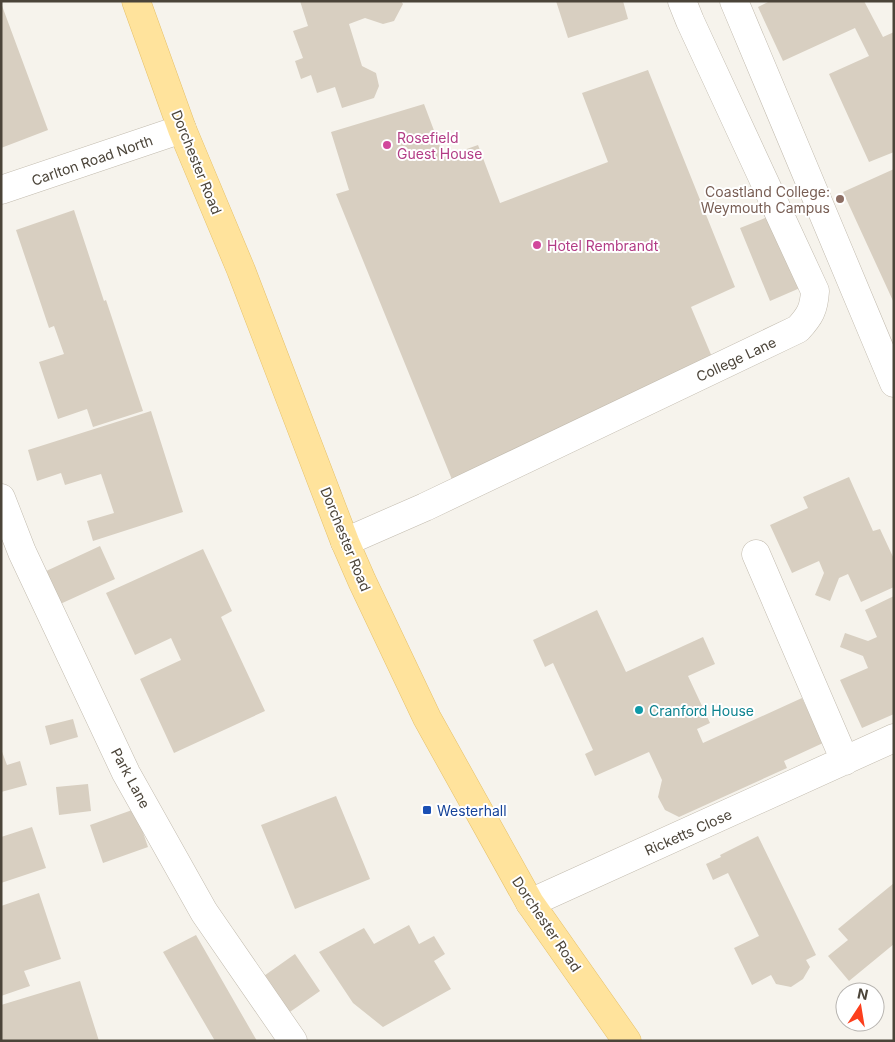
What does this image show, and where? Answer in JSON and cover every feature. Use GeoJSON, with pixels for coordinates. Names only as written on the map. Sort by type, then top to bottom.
{"type":"FeatureCollection","features":[{"type":"Feature","properties":{"kind":"main road","name":"Dorchester Road"},"geometry":{"type":"LineString","coordinates":[[136,1],[182,129],[241,270],[345,542],[362,581],[427,718],[530,902],[628,1041]]}},
{"type":"Feature","properties":{"kind":"street","name":"College Lane"},"geometry":{"type":"LineString","coordinates":[[345,542],[424,507],[798,329],[808,319],[814,306],[815,292],[682,1]]}},
{"type":"Feature","properties":{"kind":"street"},"geometry":{"type":"LineString","coordinates":[[734,1],[894,383]]}},
{"type":"Feature","properties":{"kind":"street","name":"Carlton Road North"},"geometry":{"type":"LineString","coordinates":[[1,190],[182,129]]}},
{"type":"Feature","properties":{"kind":"street","name":"Park Lane"},"geometry":{"type":"LineString","coordinates":[[1,498],[22,552],[126,773],[204,912],[293,1041]]}},
{"type":"Feature","properties":{"kind":"street"},"geometry":{"type":"LineString","coordinates":[[756,554],[845,761]]}},
{"type":"Feature","properties":{"kind":"street","name":"Ricketts Close"},"geometry":{"type":"LineString","coordinates":[[530,902],[894,738]]}},
{"type":"Feature","properties":{"kind":"building"},"geometry":{"type":"Polygon","coordinates":[[[300,1],[401,1],[403,4],[394,21],[383,24],[365,18],[349,24],[362,66],[376,73],[379,86],[374,98],[342,108],[335,87],[317,93],[311,75],[301,79],[295,61],[303,58],[293,31],[308,26],[300,1]]]}},
{"type":"Feature","properties":{"kind":"building"},"geometry":{"type":"Polygon","coordinates":[[[556,1],[623,1],[628,19],[568,38],[556,1]]]}},
{"type":"Feature","properties":{"kind":"building"},"geometry":{"type":"Polygon","coordinates":[[[770,1],[864,1],[883,37],[894,32],[894,152],[869,162],[829,74],[869,56],[855,28],[783,61],[758,7],[770,1]]]}},
{"type":"Feature","properties":{"kind":"building"},"geometry":{"type":"Polygon","coordinates":[[[1,3],[48,130],[1,148],[1,3]]]}},
{"type":"Feature","properties":{"kind":"building","name":"Hotel Rembrandt"},"geometry":{"type":"Polygon","coordinates":[[[648,70],[735,287],[691,307],[715,364],[453,482],[336,194],[349,190],[331,132],[424,104],[444,157],[478,145],[500,203],[608,162],[582,93],[648,70]]]}},
{"type":"Feature","properties":{"kind":"building"},"geometry":{"type":"Polygon","coordinates":[[[894,169],[894,303],[843,192],[894,169]]]}},
{"type":"Feature","properties":{"kind":"building"},"geometry":{"type":"Polygon","coordinates":[[[74,210],[143,411],[93,427],[87,409],[58,419],[39,362],[64,354],[54,326],[49,328],[16,230],[74,210]]]}},
{"type":"Feature","properties":{"kind":"building"},"geometry":{"type":"Polygon","coordinates":[[[770,216],[800,288],[770,301],[740,228],[770,216]]]}},
{"type":"Feature","properties":{"kind":"building"},"geometry":{"type":"Polygon","coordinates":[[[151,411],[183,512],[93,541],[87,521],[114,513],[101,474],[65,485],[61,473],[37,481],[28,450],[151,411]]]}},
{"type":"Feature","properties":{"kind":"building"},"geometry":{"type":"Polygon","coordinates":[[[849,477],[873,531],[880,529],[894,559],[894,587],[861,602],[848,574],[839,578],[830,601],[815,595],[824,573],[819,561],[792,573],[770,525],[808,508],[803,497],[849,477]]]}},
{"type":"Feature","properties":{"kind":"building"},"geometry":{"type":"Polygon","coordinates":[[[100,546],[115,579],[58,605],[42,573],[100,546]]]}},
{"type":"Feature","properties":{"kind":"building"},"geometry":{"type":"Polygon","coordinates":[[[203,549],[232,611],[221,617],[265,711],[174,753],[140,679],[181,660],[171,638],[135,655],[106,593],[203,549]]]}},
{"type":"Feature","properties":{"kind":"building"},"geometry":{"type":"Polygon","coordinates":[[[894,596],[894,714],[862,728],[840,680],[868,668],[863,656],[840,647],[845,633],[868,641],[877,637],[865,610],[894,596]]]}},
{"type":"Feature","properties":{"kind":"building","name":"Cranford House"},"geometry":{"type":"Polygon","coordinates":[[[597,610],[626,672],[703,637],[715,664],[688,676],[710,723],[697,729],[703,743],[802,698],[823,743],[784,761],[787,768],[679,817],[665,810],[658,797],[662,780],[649,752],[595,776],[585,754],[593,750],[553,663],[545,667],[533,640],[597,610]]]}},
{"type":"Feature","properties":{"kind":"building"},"geometry":{"type":"Polygon","coordinates":[[[73,719],[78,737],[50,745],[45,726],[73,719]]]}},
{"type":"Feature","properties":{"kind":"building"},"geometry":{"type":"Polygon","coordinates":[[[1,749],[7,765],[20,761],[27,785],[1,792],[1,749]]]}},
{"type":"Feature","properties":{"kind":"building"},"geometry":{"type":"Polygon","coordinates":[[[88,784],[91,811],[59,815],[56,787],[88,784]]]}},
{"type":"Feature","properties":{"kind":"building"},"geometry":{"type":"Polygon","coordinates":[[[336,796],[370,879],[295,909],[261,825],[336,796]]]}},
{"type":"Feature","properties":{"kind":"building"},"geometry":{"type":"Polygon","coordinates":[[[135,809],[148,847],[103,863],[90,825],[135,809]]]}},
{"type":"Feature","properties":{"kind":"building"},"geometry":{"type":"Polygon","coordinates":[[[32,827],[46,868],[1,883],[1,837],[32,827]]]}},
{"type":"Feature","properties":{"kind":"building"},"geometry":{"type":"Polygon","coordinates":[[[758,836],[816,955],[806,960],[810,967],[803,979],[791,987],[776,984],[771,975],[752,985],[734,948],[759,936],[728,873],[713,880],[706,864],[758,836]]]}},
{"type":"Feature","properties":{"kind":"building"},"geometry":{"type":"Polygon","coordinates":[[[894,883],[894,944],[849,981],[828,956],[848,940],[838,929],[894,883]]]}},
{"type":"Feature","properties":{"kind":"building"},"geometry":{"type":"Polygon","coordinates":[[[39,893],[61,959],[24,971],[30,986],[1,996],[1,906],[39,893]]]}},
{"type":"Feature","properties":{"kind":"building"},"geometry":{"type":"Polygon","coordinates":[[[409,925],[419,944],[434,936],[445,954],[434,961],[451,989],[383,1027],[353,1003],[319,952],[364,928],[374,944],[409,925]]]}},
{"type":"Feature","properties":{"kind":"building"},"geometry":{"type":"Polygon","coordinates":[[[196,935],[257,1041],[215,1041],[163,952],[196,935]]]}},
{"type":"Feature","properties":{"kind":"building"},"geometry":{"type":"Polygon","coordinates":[[[295,954],[320,991],[287,1014],[261,978],[295,954]]]}},
{"type":"Feature","properties":{"kind":"building"},"geometry":{"type":"Polygon","coordinates":[[[80,981],[99,1041],[1,1041],[1,1005],[80,981]]]}},
{"type":"Feature","properties":{"kind":"place","name":"Rosefield Guest House"},"geometry":{"type":"Point","coordinates":[387,145]}},
{"type":"Feature","properties":{"kind":"place","name":"Coastland College: Weymouth Campus"},"geometry":{"type":"Point","coordinates":[840,199]}},
{"type":"Feature","properties":{"kind":"place","name":"Hotel Rembrandt"},"geometry":{"type":"Point","coordinates":[537,245]}},
{"type":"Feature","properties":{"kind":"place","name":"Cranford House"},"geometry":{"type":"Point","coordinates":[639,710]}},
{"type":"Feature","properties":{"kind":"place","name":"Westerhall"},"geometry":{"type":"Point","coordinates":[427,810]}}]}
